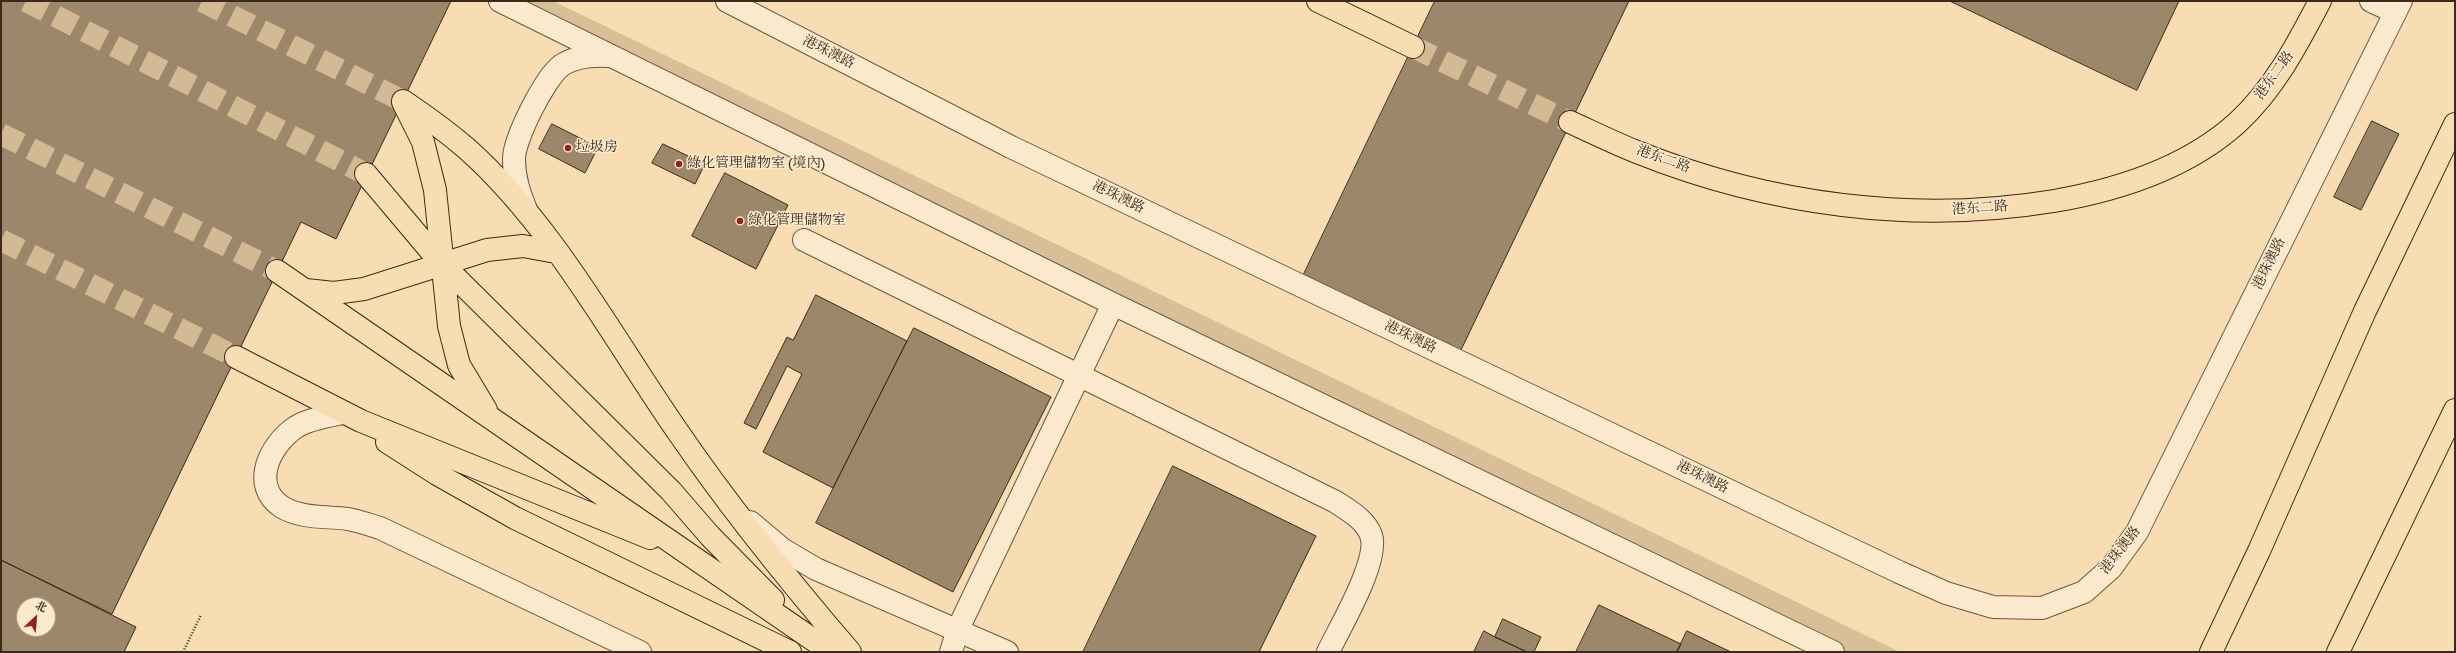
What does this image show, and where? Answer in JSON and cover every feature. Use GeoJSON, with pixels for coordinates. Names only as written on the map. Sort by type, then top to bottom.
{"type":"FeatureCollection","features":[{"type":"Feature","properties":{"kind":"main road"},"geometry":{"type":"LineString","coordinates":[[1318,1],[1413,46]]}},
{"type":"Feature","properties":{"kind":"main road","name":"港东二路"},"geometry":{"type":"LineString","coordinates":[[1570,122],[1637,152],[1704,175],[1775,194],[1850,207],[1935,212],[2010,208],[2087,195],[2137,180],[2170,166],[2205,146],[2236,124],[2263,96],[2296,48],[2320,1]]}},
{"type":"Feature","properties":{"kind":"main road"},"geometry":{"type":"LineString","coordinates":[[492,419],[472,390],[459,365],[449,326],[434,190],[423,142],[403,101],[466,148],[496,178],[529,216],[556,252],[716,484],[812,608],[850,652]]}},
{"type":"Feature","properties":{"kind":"main road"},"geometry":{"type":"LineString","coordinates":[[2211,652],[2259,551],[2365,311],[2455,124]]}},
{"type":"Feature","properties":{"kind":"main road"},"geometry":{"type":"LineString","coordinates":[[366,174],[441,263],[671,491],[710,536],[809,636]]}},
{"type":"Feature","properties":{"kind":"main road"},"geometry":{"type":"LineString","coordinates":[[305,290],[334,293],[364,289],[441,263],[487,250],[523,246],[556,252]]}},
{"type":"Feature","properties":{"kind":"main road"},"geometry":{"type":"LineString","coordinates":[[277,271],[831,652]]}},
{"type":"Feature","properties":{"kind":"main road"},"geometry":{"type":"LineString","coordinates":[[236,357],[352,417],[688,554]]}},
{"type":"Feature","properties":{"kind":"main road"},"geometry":{"type":"LineString","coordinates":[[2338,652],[2428,470],[2455,410]]}},
{"type":"Feature","properties":{"kind":"main road"},"geometry":{"type":"LineString","coordinates":[[352,417],[398,450],[515,518],[790,652]]}},
{"type":"Feature","properties":{"kind":"street"},"geometry":{"type":"LineString","coordinates":[[500,1],[1113,304],[1833,652]]}},
{"type":"Feature","properties":{"kind":"street","name":"港珠澳路"},"geometry":{"type":"LineString","coordinates":[[728,1],[1011,147],[1899,572],[1946,593],[1993,607],[2042,608],[2084,592],[2111,568],[2137,532],[2398,7]]}},
{"type":"Feature","properties":{"kind":"street"},"geometry":{"type":"LineString","coordinates":[[2371,1],[2398,7]]}},
{"type":"Feature","properties":{"kind":"street"},"geometry":{"type":"LineString","coordinates":[[529,216],[518,191],[514,158],[519,138],[549,77],[561,66],[576,58],[610,56]]}},
{"type":"Feature","properties":{"kind":"street"},"geometry":{"type":"LineString","coordinates":[[804,240],[1336,502],[1359,517],[1371,535],[1372,554],[1367,572],[1328,652]]}},
{"type":"Feature","properties":{"kind":"street"},"geometry":{"type":"LineString","coordinates":[[951,652],[958,629],[1113,304]]}},
{"type":"Feature","properties":{"kind":"street"},"geometry":{"type":"LineString","coordinates":[[352,417],[296,427],[275,448],[265,468],[264,483],[271,498],[283,508],[302,514],[348,519],[380,528],[640,652]]}},
{"type":"Feature","properties":{"kind":"street"},"geometry":{"type":"LineString","coordinates":[[2428,470],[2455,435]]}},
{"type":"Feature","properties":{"kind":"street"},"geometry":{"type":"LineString","coordinates":[[716,484],[745,517],[782,549],[816,569],[958,629],[1007,652]]}},
{"type":"Feature","properties":{"kind":"path"},"geometry":{"type":"LineString","coordinates":[[183,652],[201,615]]}},
{"type":"Feature","properties":{"kind":"shaded area"},"geometry":{"type":"Polygon","coordinates":[[[505,1],[553,1],[1900,652],[1847,652],[505,1]]]}},
{"type":"Feature","properties":{"kind":"building"},"geometry":{"type":"Polygon","coordinates":[[[1,1],[451,1],[336,239],[301,222],[112,614],[1,560],[1,1]]]}},
{"type":"Feature","properties":{"kind":"building"},"geometry":{"type":"Polygon","coordinates":[[[1435,1],[1629,1],[1460,352],[1303,276],[1435,1]]]}},
{"type":"Feature","properties":{"kind":"building"},"geometry":{"type":"Polygon","coordinates":[[[1950,1],[2179,1],[2137,90],[1950,1]]]}},
{"type":"Feature","properties":{"kind":"building"},"geometry":{"type":"Polygon","coordinates":[[[2372,121],[2399,134],[2361,210],[2334,197],[2372,121]]]}},
{"type":"Feature","properties":{"kind":"building","name":"垃圾房"},"geometry":{"type":"Polygon","coordinates":[[[552,124],[598,147],[585,173],[539,149],[552,124]]]}},
{"type":"Feature","properties":{"kind":"building","name":"綠化管理儲物室 (境內)"},"geometry":{"type":"Polygon","coordinates":[[[663,144],[705,164],[695,184],[652,163],[663,144]]]}},
{"type":"Feature","properties":{"kind":"building","name":"綠化管理儲物室"},"geometry":{"type":"Polygon","coordinates":[[[725,173],[788,205],[756,269],[692,236],[725,173]]]}},
{"type":"Feature","properties":{"kind":"building"},"geometry":{"type":"Polygon","coordinates":[[[816,295],[907,341],[833,488],[763,452],[802,374],[787,366],[756,429],[744,423],[787,337],[793,340],[816,295]]]}},
{"type":"Feature","properties":{"kind":"building"},"geometry":{"type":"Polygon","coordinates":[[[914,328],[1051,397],[953,592],[816,523],[914,328]]]}},
{"type":"Feature","properties":{"kind":"building"},"geometry":{"type":"Polygon","coordinates":[[[1173,466],[1316,536],[1259,652],[1083,652],[1173,466]]]}},
{"type":"Feature","properties":{"kind":"building"},"geometry":{"type":"Polygon","coordinates":[[[1,560],[136,627],[124,652],[1,652],[1,560]]]}},
{"type":"Feature","properties":{"kind":"building"},"geometry":{"type":"Polygon","coordinates":[[[1599,605],[1681,644],[1677,652],[1576,652],[1599,605]]]}},
{"type":"Feature","properties":{"kind":"building"},"geometry":{"type":"Polygon","coordinates":[[[1503,619],[1541,637],[1534,652],[1527,652],[1495,637],[1503,619]]]}},
{"type":"Feature","properties":{"kind":"building"},"geometry":{"type":"Polygon","coordinates":[[[1484,631],[1495,637],[1527,652],[1474,652],[1484,631]]]}},
{"type":"Feature","properties":{"kind":"building"},"geometry":{"type":"Polygon","coordinates":[[[1687,631],[1731,652],[1677,652],[1687,631]]]}},
{"type":"Feature","properties":{"kind":"tunnel"},"geometry":{"type":"LineString","coordinates":[[26,1],[366,174]]}},
{"type":"Feature","properties":{"kind":"tunnel"},"geometry":{"type":"LineString","coordinates":[[202,1],[403,101]]}},
{"type":"Feature","properties":{"kind":"tunnel"},"geometry":{"type":"LineString","coordinates":[[1413,47],[1570,122]]}},
{"type":"Feature","properties":{"kind":"tunnel"},"geometry":{"type":"LineString","coordinates":[[1,134],[277,271]]}},
{"type":"Feature","properties":{"kind":"tunnel"},"geometry":{"type":"LineString","coordinates":[[1,240],[236,357]]}},
{"type":"Feature","properties":{"kind":"place","name":"垃圾房"},"geometry":{"type":"Point","coordinates":[568,148]}},
{"type":"Feature","properties":{"kind":"place","name":"綠化管理儲物室 (境內)"},"geometry":{"type":"Point","coordinates":[679,164]}},
{"type":"Feature","properties":{"kind":"place","name":"綠化管理儲物室"},"geometry":{"type":"Point","coordinates":[740,221]}}]}
